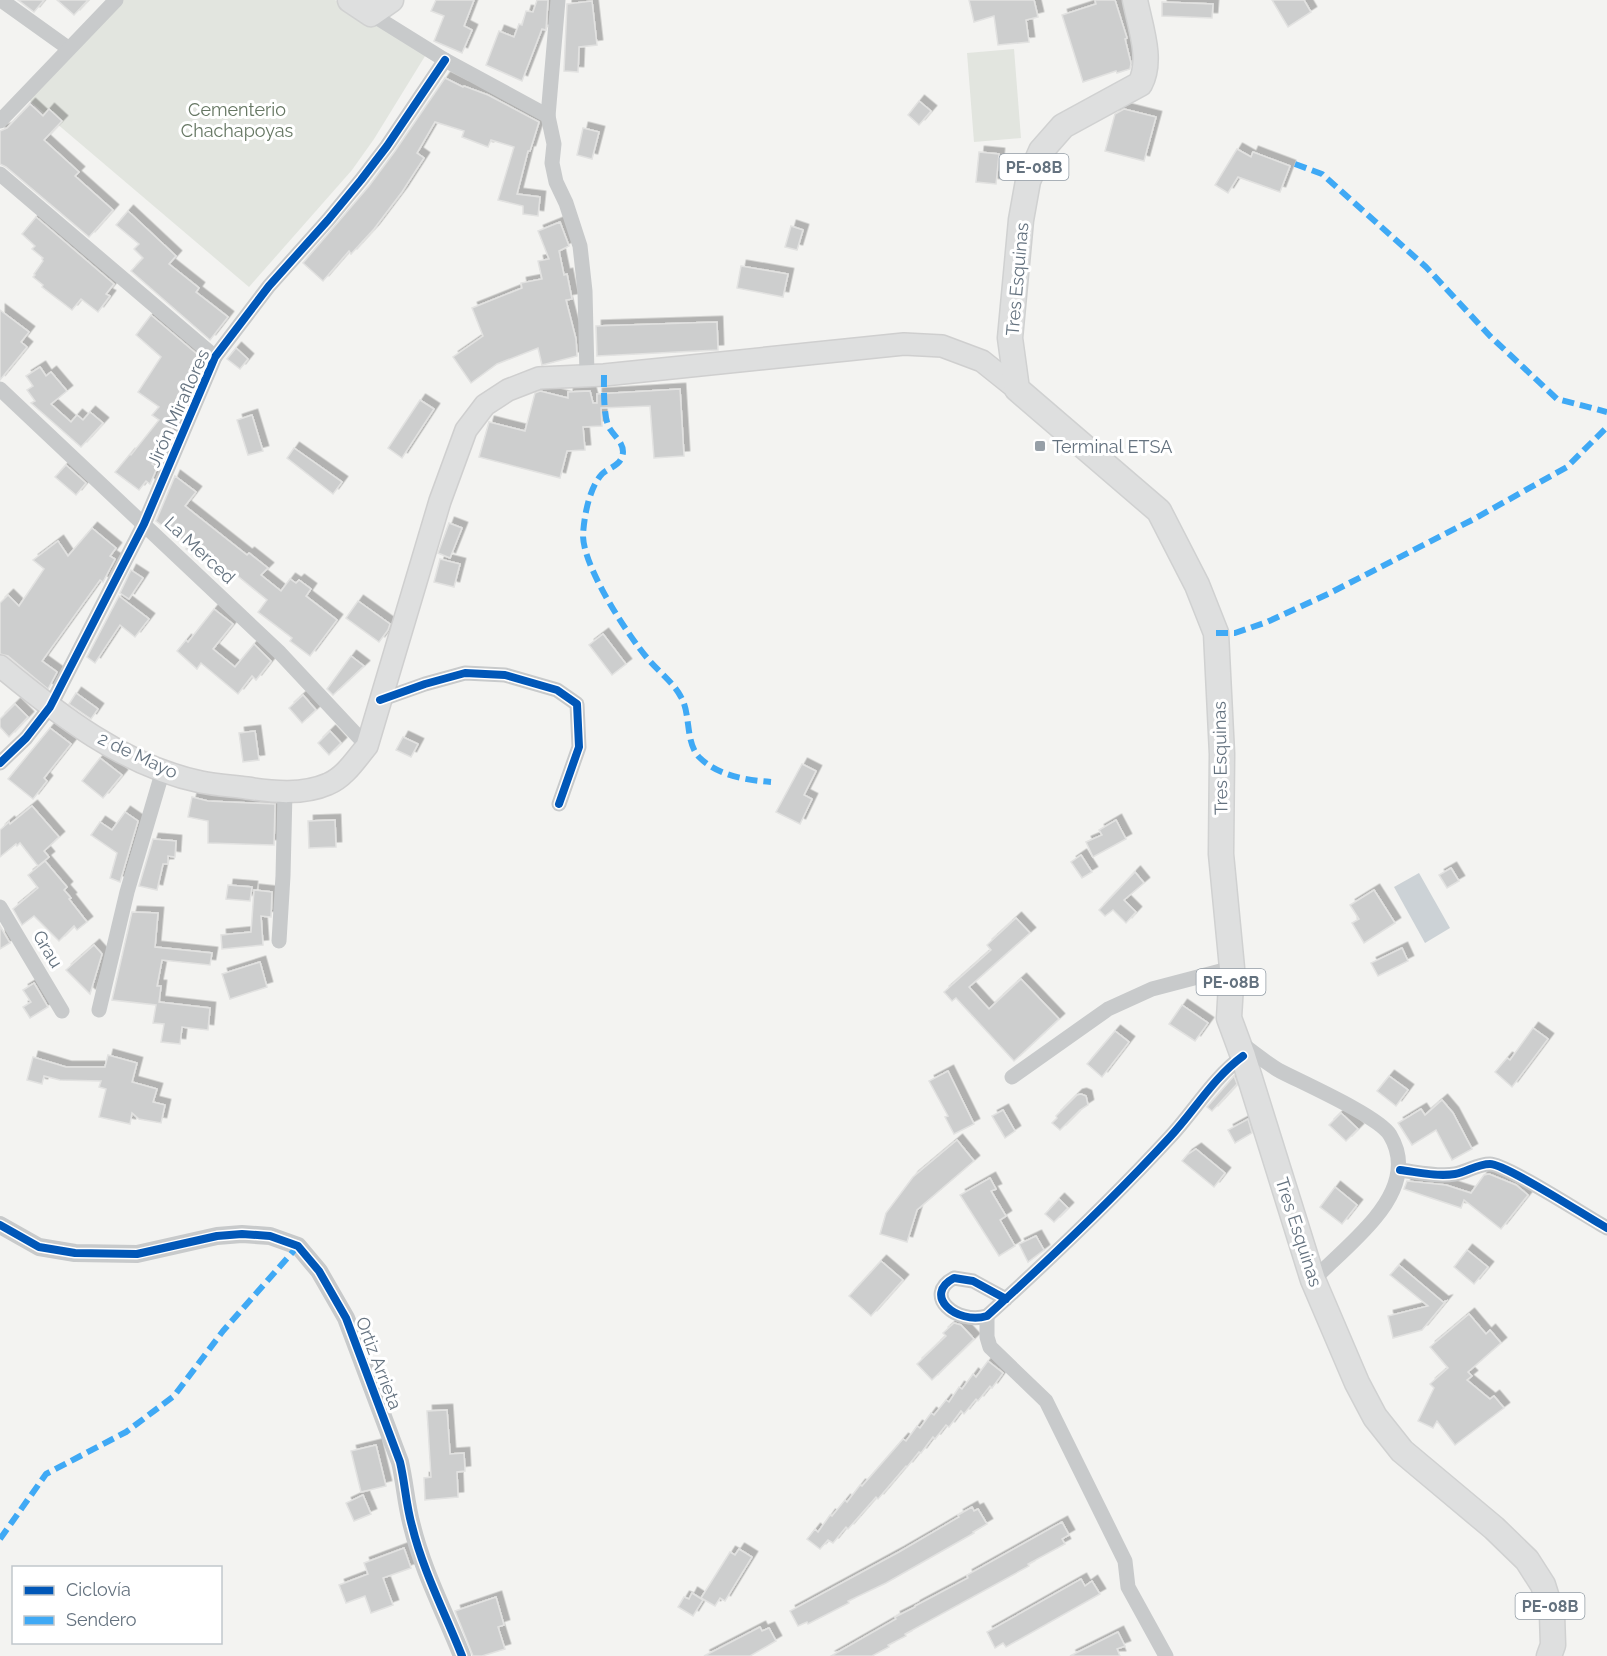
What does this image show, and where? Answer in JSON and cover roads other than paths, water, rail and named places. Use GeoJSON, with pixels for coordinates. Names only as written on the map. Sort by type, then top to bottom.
{"type":"FeatureCollection","features":[{"type":"Feature","properties":{"kind":"highway"},"geometry":{"type":"LineString","coordinates":[[351,0],[371,14],[392,0]]}},
{"type":"Feature","properties":{"kind":"highway","name":"Tres Esquinas"},"geometry":{"type":"LineString","coordinates":[[1135,0],[1146,63],[1145,74],[1140,84],[1063,126],[1041,151],[1028,181],[1021,220],[1010,338],[1017,389],[1159,511],[1197,585],[1216,633],[1222,754],[1221,854],[1232,968],[1229,1018],[1313,1280],[1375,1417],[1402,1451],[1486,1521],[1527,1560],[1543,1585],[1552,1614],[1553,1645],[1549,1656]]}},
{"type":"Feature","properties":{"kind":"main road"},"geometry":{"type":"LineString","coordinates":[[367,746],[423,554],[466,430],[485,405],[508,390],[539,378],[604,375],[904,344],[942,346],[982,361],[1017,389]]}},
{"type":"Feature","properties":{"kind":"main road","name":"2 de Mayo"},"geometry":{"type":"LineString","coordinates":[[0,666],[50,707],[111,746],[163,771],[201,782],[291,791],[329,784],[348,770],[367,746]]}},
{"type":"Feature","properties":{"kind":"street"},"geometry":{"type":"LineString","coordinates":[[1,0],[68,48]]}},
{"type":"Feature","properties":{"kind":"street"},"geometry":{"type":"LineString","coordinates":[[0,121],[116,0]]}},
{"type":"Feature","properties":{"kind":"street"},"geometry":{"type":"LineString","coordinates":[[558,0],[548,116],[554,144],[552,163],[556,182],[566,203],[580,246],[585,291],[587,375]]}},
{"type":"Feature","properties":{"kind":"street"},"geometry":{"type":"LineString","coordinates":[[371,14],[445,60],[548,116]]}},
{"type":"Feature","properties":{"kind":"street","name":"Jirón Miraflores"},"geometry":{"type":"LineString","coordinates":[[0,763],[26,738],[50,707],[144,524],[215,357],[269,286],[361,180],[387,146],[445,60]]}},
{"type":"Feature","properties":{"kind":"street"},"geometry":{"type":"LineString","coordinates":[[0,174],[215,357]]}},
{"type":"Feature","properties":{"kind":"street","name":"La Merced"},"geometry":{"type":"LineString","coordinates":[[0,389],[280,652],[367,746]]}},
{"type":"Feature","properties":{"kind":"street"},"geometry":{"type":"LineString","coordinates":[[380,700],[465,673],[505,675],[557,690],[577,704],[579,747],[559,804]]}},
{"type":"Feature","properties":{"kind":"street"},"geometry":{"type":"LineString","coordinates":[[99,1010],[124,903],[163,771]]}},
{"type":"Feature","properties":{"kind":"street"},"geometry":{"type":"LineString","coordinates":[[279,941],[291,791]]}},
{"type":"Feature","properties":{"kind":"street","name":"Grau"},"geometry":{"type":"LineString","coordinates":[[0,907],[62,1011]]}},
{"type":"Feature","properties":{"kind":"street"},"geometry":{"type":"LineString","coordinates":[[1012,1077],[1108,1009],[1152,989],[1232,968]]}},
{"type":"Feature","properties":{"kind":"street"},"geometry":{"type":"LineString","coordinates":[[1006,1299],[973,1281],[954,1278],[945,1285],[942,1300],[950,1311],[966,1318],[987,1316],[1052,1258],[1171,1136],[1228,1067],[1240,1048],[1366,1116],[1389,1133],[1399,1156],[1400,1170],[1395,1186],[1375,1218],[1313,1280]]}},
{"type":"Feature","properties":{"kind":"street"},"geometry":{"type":"LineString","coordinates":[[1400,1170],[1437,1175],[1456,1174],[1476,1166],[1492,1164],[1516,1175],[1607,1228]]}},
{"type":"Feature","properties":{"kind":"street","name":"Ortiz Arrieta"},"geometry":{"type":"LineString","coordinates":[[0,1225],[39,1247],[75,1253],[137,1254],[217,1236],[242,1234],[270,1236],[298,1246],[319,1271],[346,1318],[400,1462],[411,1524],[422,1559],[462,1656]]}},
{"type":"Feature","properties":{"kind":"street"},"geometry":{"type":"LineString","coordinates":[[987,1316],[987,1338],[990,1347],[1046,1401],[1125,1561],[1128,1587],[1166,1656]]}},
{"type":"Feature","properties":{"kind":"place","name":"Terminal ETSA"},"geometry":{"type":"Point","coordinates":[1040,446]}},
{"type":"Feature","properties":{"kind":"park label","name":"Cementerio Chachapoyas"},"geometry":{"type":"Point","coordinates":[237,119]}}]}
